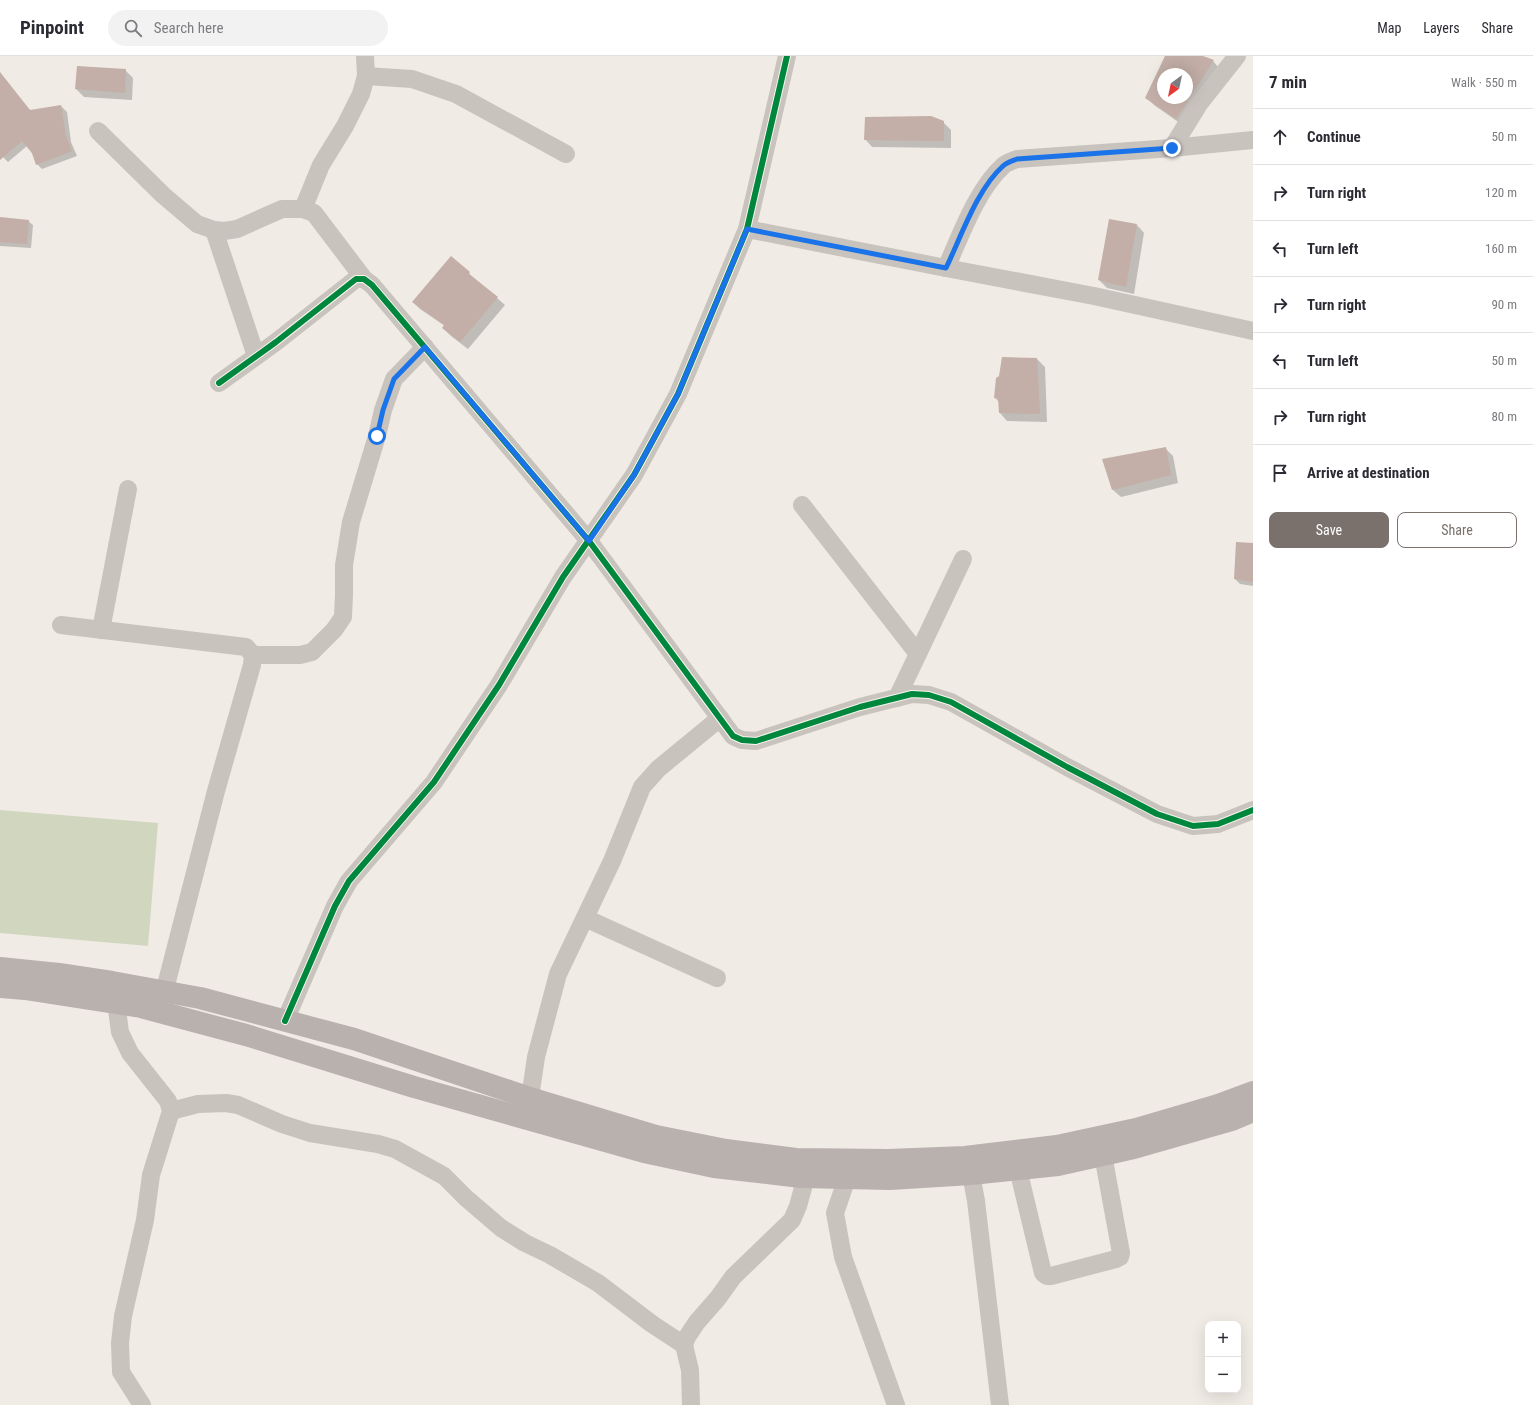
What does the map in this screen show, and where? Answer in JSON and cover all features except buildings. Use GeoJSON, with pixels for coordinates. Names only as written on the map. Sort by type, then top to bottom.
{"type":"FeatureCollection","features":[{"type":"Feature","properties":{"kind":"main road"},"geometry":{"type":"LineString","coordinates":[[0,968],[59,974],[200,998],[354,1039],[530,1098],[656,1136],[726,1150],[796,1159],[888,1160],[965,1158],[1057,1146],[1136,1129],[1218,1105],[1253,1092]]}},
{"type":"Feature","properties":{"kind":"main road"},"geometry":{"type":"LineString","coordinates":[[0,987],[25,989],[141,1007],[246,1035],[414,1086],[644,1152],[714,1167],[806,1177],[890,1179],[971,1174],[1058,1165],[1134,1148],[1224,1122],[1253,1111]]}},
{"type":"Feature","properties":{"kind":"street"},"geometry":{"type":"LineString","coordinates":[[303,209],[321,165],[345,126],[361,94],[366,76],[365,56]]}},
{"type":"Feature","properties":{"kind":"street"},"geometry":{"type":"LineString","coordinates":[[286,1021],[335,906],[349,881],[434,782],[499,686],[563,577],[634,475],[678,394],[747,229],[787,56]]}},
{"type":"Feature","properties":{"kind":"street"},"geometry":{"type":"LineString","coordinates":[[1172,148],[1199,104],[1237,56]]}},
{"type":"Feature","properties":{"kind":"street"},"geometry":{"type":"LineString","coordinates":[[366,76],[412,79],[456,94],[566,154]]}},
{"type":"Feature","properties":{"kind":"street"},"geometry":{"type":"LineString","coordinates":[[98,130],[163,195],[197,224],[214,230],[224,231],[237,229],[282,209],[303,209],[314,213],[364,280],[372,285],[589,541],[733,736],[742,740],[756,741],[860,707],[912,694],[929,695],[951,702],[1067,767],[1158,814],[1193,826],[1218,824],[1253,810]]}},
{"type":"Feature","properties":{"kind":"street"},"geometry":{"type":"LineString","coordinates":[[946,268],[977,200],[1004,165],[1017,159],[1172,148],[1253,140]]}},
{"type":"Feature","properties":{"kind":"street"},"geometry":{"type":"LineString","coordinates":[[747,229],[1094,296],[1253,331]]}},
{"type":"Feature","properties":{"kind":"street"},"geometry":{"type":"LineString","coordinates":[[214,230],[256,356]]}},
{"type":"Feature","properties":{"kind":"street"},"geometry":{"type":"LineString","coordinates":[[219,383],[356,279],[364,280]]}},
{"type":"Feature","properties":{"kind":"street"},"geometry":{"type":"LineString","coordinates":[[252,655],[300,655],[312,652],[334,630],[342,617],[344,565],[352,522],[383,410],[394,379],[425,347]]}},
{"type":"Feature","properties":{"kind":"street"},"geometry":{"type":"LineString","coordinates":[[101,630],[128,489]]}},
{"type":"Feature","properties":{"kind":"street"},"geometry":{"type":"LineString","coordinates":[[802,505],[918,654]]}},
{"type":"Feature","properties":{"kind":"street"},"geometry":{"type":"LineString","coordinates":[[897,698],[963,559]]}},
{"type":"Feature","properties":{"kind":"street"},"geometry":{"type":"LineString","coordinates":[[61,625],[246,647],[252,655],[252,664],[216,791],[164,992]]}},
{"type":"Feature","properties":{"kind":"street"},"geometry":{"type":"LineString","coordinates":[[530,1098],[536,1057],[558,974],[612,861],[642,787],[658,769],[720,718]]}},
{"type":"Feature","properties":{"kind":"street"},"geometry":{"type":"LineString","coordinates":[[585,918],[716,978]]}},
{"type":"Feature","properties":{"kind":"street"},"geometry":{"type":"LineString","coordinates":[[116,1002],[120,1032],[130,1053],[168,1101],[171,1111],[151,1175],[145,1220],[123,1316],[120,1343],[121,1372],[142,1405]]}},
{"type":"Feature","properties":{"kind":"street"},"geometry":{"type":"LineString","coordinates":[[171,1111],[198,1104],[226,1103],[238,1105],[282,1124],[310,1133],[378,1144],[395,1149],[444,1176],[466,1198],[501,1228],[525,1243],[550,1255],[598,1283],[652,1324],[684,1345]]}},
{"type":"Feature","properties":{"kind":"street"},"geometry":{"type":"LineString","coordinates":[[1018,1169],[1043,1273],[1047,1276],[1051,1276],[1120,1257],[1121,1252],[1103,1155]]}},
{"type":"Feature","properties":{"kind":"street"},"geometry":{"type":"LineString","coordinates":[[971,1174],[976,1201],[1000,1405]]}},
{"type":"Feature","properties":{"kind":"street"},"geometry":{"type":"LineString","coordinates":[[691,1405],[690,1370],[684,1345],[687,1337],[733,1277],[792,1220],[798,1206],[806,1177]]}},
{"type":"Feature","properties":{"kind":"street"},"geometry":{"type":"LineString","coordinates":[[846,1178],[835,1213],[843,1257],[896,1405]]}},
{"type":"Feature","properties":{"kind":"green space"},"geometry":{"type":"Polygon","coordinates":[[[0,810],[158,823],[148,946],[0,933],[0,810]]]}},
{"type":"Feature","properties":{"kind":"cycle path"},"geometry":{"type":"LineString","coordinates":[[285,1021],[335,906],[349,881],[434,782],[499,685],[563,577],[634,475],[678,394],[747,229],[787,56]]}},
{"type":"Feature","properties":{"kind":"cycle path"},"geometry":{"type":"LineString","coordinates":[[219,383],[276,342],[356,279],[364,279],[372,285],[589,541],[733,736],[742,740],[756,741],[860,707],[912,694],[929,695],[951,702],[1067,767],[1157,814],[1193,826],[1218,824],[1253,810]]}},
{"type":"Feature","properties":{"kind":"route"},"geometry":{"type":"LineString","coordinates":[[377,436],[383,410],[394,379],[425,347],[589,541],[634,475],[678,394],[747,229],[946,268],[977,200],[1004,165],[1017,159],[1172,148]]}}]}
